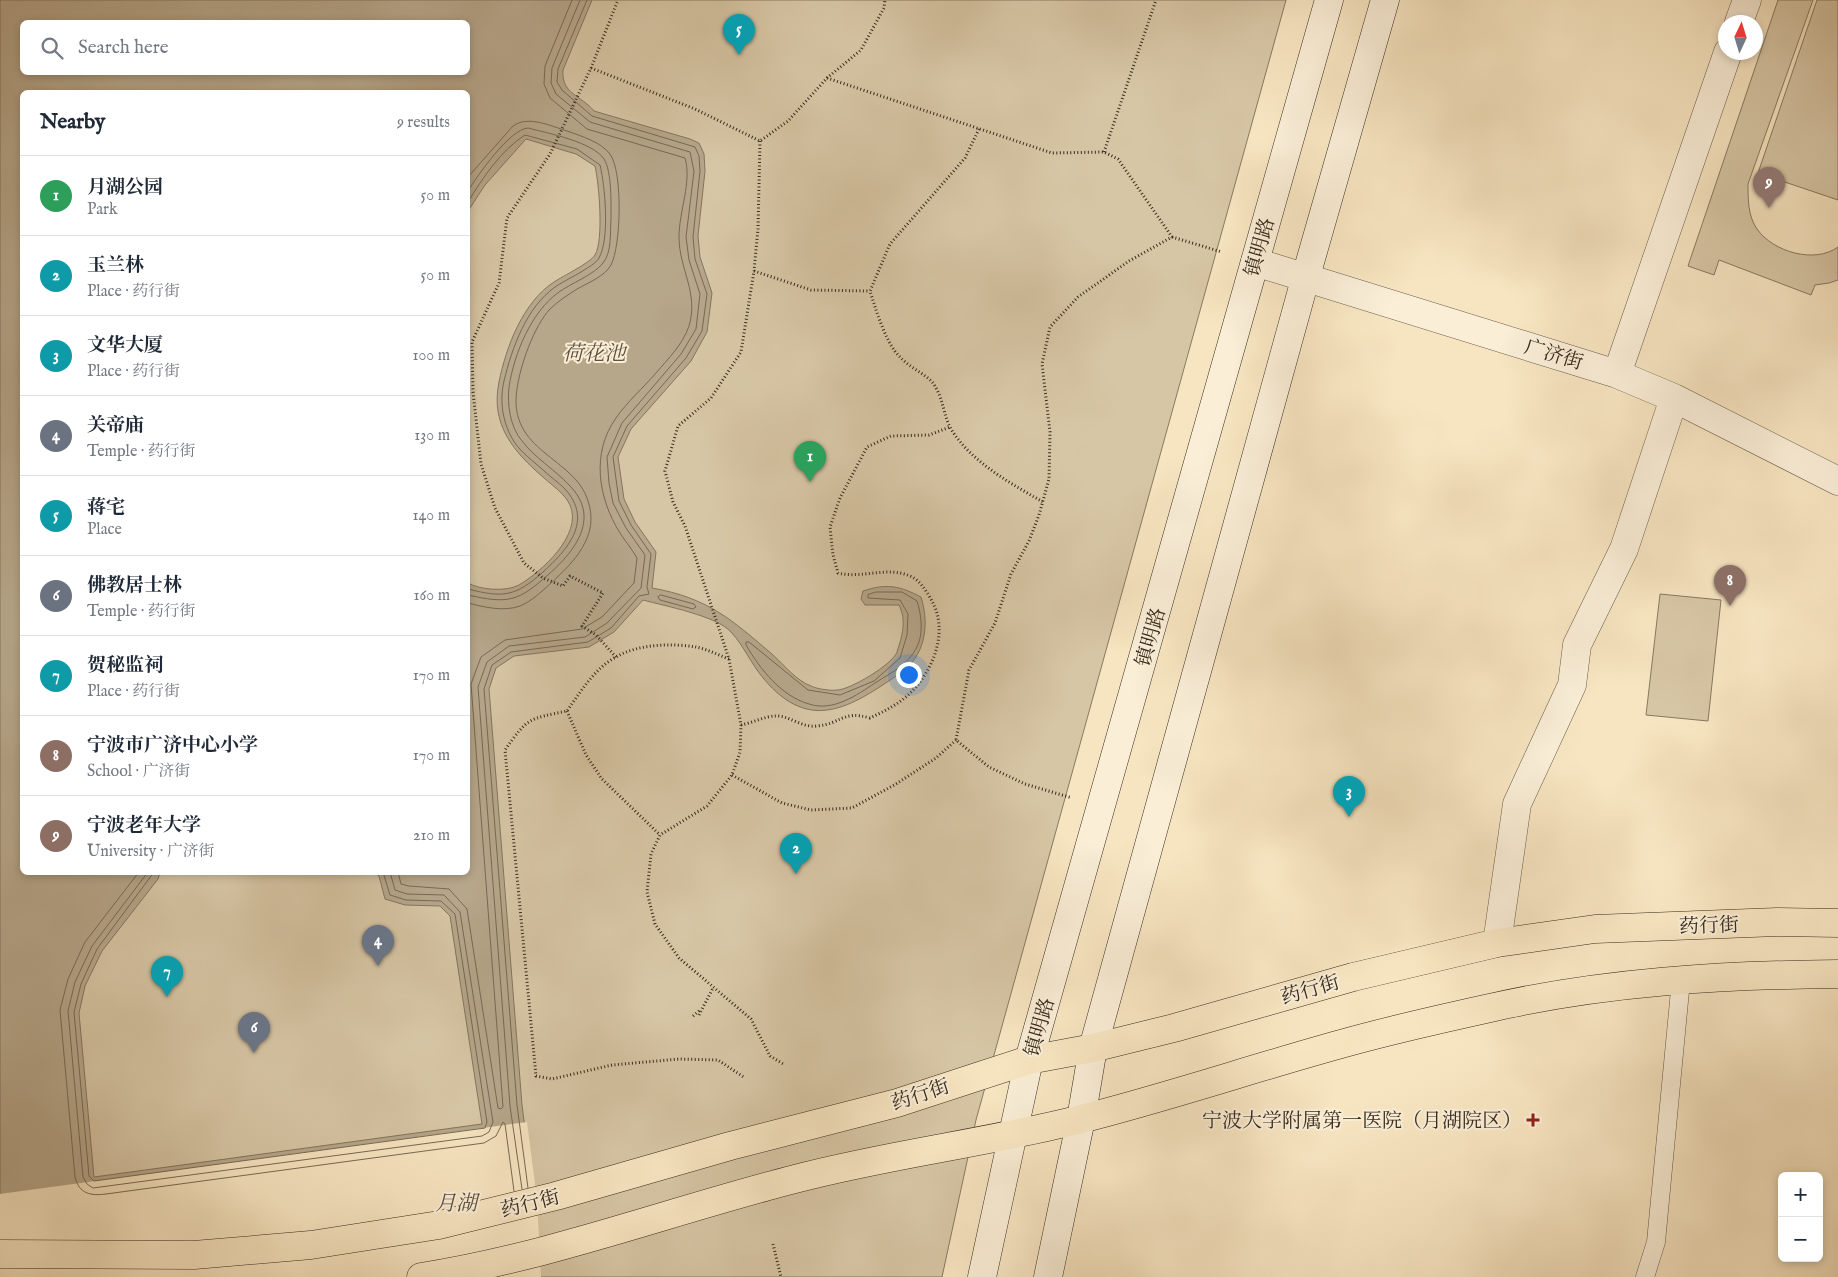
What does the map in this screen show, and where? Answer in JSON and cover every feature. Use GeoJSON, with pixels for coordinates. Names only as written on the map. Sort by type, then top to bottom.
{"type":"FeatureCollection","features":[{"type":"Feature","properties":{"kind":"main road","name":"镇明路"},"geometry":{"type":"LineString","coordinates":[[982,1277],[1029,1060],[1329,0]]}},
{"type":"Feature","properties":{"kind":"main road"},"geometry":{"type":"LineString","coordinates":[[1048,1277],[1081,1119],[1093,1048],[1306,276],[1385,0]]}},
{"type":"Feature","properties":{"kind":"main road"},"geometry":{"type":"LineString","coordinates":[[1742,15],[1747,0]]}},
{"type":"Feature","properties":{"kind":"main road"},"geometry":{"type":"LineString","coordinates":[[1617,374],[1725,60]]}},
{"type":"Feature","properties":{"kind":"main road","name":"广济街"},"geometry":{"type":"LineString","coordinates":[[1255,262],[1306,276],[1617,374],[1674,398],[1838,481]]}},
{"type":"Feature","properties":{"kind":"main road"},"geometry":{"type":"LineString","coordinates":[[1497,943],[1517,804],[1572,685],[1577,645],[1624,549],[1674,398]]}},
{"type":"Feature","properties":{"kind":"main road","name":"药行街"},"geometry":{"type":"LineString","coordinates":[[0,1254],[194,1255],[340,1240],[440,1225],[556,1196],[897,1103],[1029,1060],[1093,1048],[1174,1028],[1353,977],[1497,943],[1595,929],[1777,922],[1838,923]]}},
{"type":"Feature","properties":{"kind":"main road"},"geometry":{"type":"LineString","coordinates":[[421,1277],[454,1272],[559,1246],[797,1178],[1081,1119],[1343,1043],[1494,1006],[1597,990],[1681,980],[1770,974],[1838,974]]}},
{"type":"Feature","properties":{"kind":"lane"},"geometry":{"type":"LineString","coordinates":[[1645,1277],[1656,1242],[1681,980]]}},
{"type":"Feature","properties":{"kind":"path"},"geometry":{"type":"LineString","coordinates":[[616,657],[596,635],[582,626],[603,593],[570,576],[563,586],[543,578],[524,563],[495,508],[481,464],[473,392],[472,342],[499,283],[507,218],[550,154],[591,68],[618,0]]}},
{"type":"Feature","properties":{"kind":"path"},"geometry":{"type":"LineString","coordinates":[[760,141],[788,121],[827,78],[861,50],[884,8],[885,0]]}},
{"type":"Feature","properties":{"kind":"path"},"geometry":{"type":"LineString","coordinates":[[1104,152],[1156,0]]}},
{"type":"Feature","properties":{"kind":"path"},"geometry":{"type":"LineString","coordinates":[[591,68],[695,109],[760,141]]}},
{"type":"Feature","properties":{"kind":"path"},"geometry":{"type":"LineString","coordinates":[[827,78],[1052,153],[1104,152],[1118,159],[1172,238],[1222,252]]}},
{"type":"Feature","properties":{"kind":"path"},"geometry":{"type":"LineString","coordinates":[[979,129],[965,158],[890,244],[870,291],[893,347],[899,357],[932,382],[943,400],[950,427],[963,446],[996,473],[1043,502]]}},
{"type":"Feature","properties":{"kind":"path"},"geometry":{"type":"LineString","coordinates":[[760,141],[758,229],[754,271],[741,352],[711,398],[678,426],[665,471],[673,502],[685,526],[729,659],[742,725],[740,752],[732,775],[707,806],[660,835],[651,854],[647,892],[656,924],[679,958],[751,1019],[770,1056],[785,1065]]}},
{"type":"Feature","properties":{"kind":"path"},"geometry":{"type":"LineString","coordinates":[[732,775],[782,803],[811,810],[852,808],[896,784],[936,758],[956,740],[969,670],[996,623],[1011,574],[1029,541],[1049,479],[1050,432],[1042,364],[1050,328],[1078,297],[1129,261],[1172,238]]}},
{"type":"Feature","properties":{"kind":"path"},"geometry":{"type":"LineString","coordinates":[[754,271],[811,290],[870,291]]}},
{"type":"Feature","properties":{"kind":"path"},"geometry":{"type":"LineString","coordinates":[[742,725],[776,715],[798,724],[817,726],[834,722],[847,715],[870,718],[888,710],[914,690],[932,664],[938,641],[939,614],[926,590],[910,576],[885,572],[850,576],[838,573],[833,556],[830,527],[840,498],[867,447],[891,436],[929,435],[950,427]]}},
{"type":"Feature","properties":{"kind":"path"},"geometry":{"type":"LineString","coordinates":[[729,659],[697,647],[668,645],[638,649],[616,657],[591,678],[567,711],[532,719],[520,729],[505,750],[536,1076],[552,1079],[612,1066],[679,1059],[718,1060],[745,1078]]}},
{"type":"Feature","properties":{"kind":"path"},"geometry":{"type":"LineString","coordinates":[[567,711],[586,755],[602,779],[660,835]]}},
{"type":"Feature","properties":{"kind":"path"},"geometry":{"type":"LineString","coordinates":[[956,740],[989,767],[1025,784],[1074,798]]}},
{"type":"Feature","properties":{"kind":"path"},"geometry":{"type":"LineString","coordinates":[[693,1016],[700,1010],[713,988]]}},
{"type":"Feature","properties":{"kind":"path"},"geometry":{"type":"LineString","coordinates":[[699,1015],[700,1010]]}},
{"type":"Feature","properties":{"kind":"path"},"geometry":{"type":"LineString","coordinates":[[773,1244],[781,1277]]}},
{"type":"Feature","properties":{"kind":"shaded area"},"geometry":{"type":"Polygon","coordinates":[[[0,0],[1286,0],[976,1120],[942,1277],[0,1277],[0,0]]]}},
{"type":"Feature","properties":{"kind":"shaded area"},"geometry":{"type":"Polygon","coordinates":[[[1778,0],[1813,0],[1748,184],[1748,202],[1754,224],[1764,237],[1773,244],[1795,253],[1806,255],[1818,255],[1838,247],[1838,280],[1815,285],[1811,295],[1719,260],[1714,275],[1688,266],[1758,60],[1763,60],[1763,44],[1778,0]]]}},
{"type":"Feature","properties":{"kind":"shaded area"},"geometry":{"type":"Polygon","coordinates":[[[1817,0],[1838,0],[1838,200],[1758,173],[1817,0]]]}},
{"type":"Feature","properties":{"kind":"shaded area"},"geometry":{"type":"Polygon","coordinates":[[[1660,594],[1721,600],[1708,721],[1646,715],[1660,594]]]}},
{"type":"Feature","properties":{"kind":"water","name":"月湖"},"geometry":{"type":"Polygon","coordinates":[[[0,0],[592,0],[563,70],[565,84],[573,94],[594,111],[690,139],[699,143],[704,154],[705,171],[698,236],[700,257],[712,293],[707,332],[691,361],[631,429],[618,457],[624,499],[635,522],[656,552],[652,588],[672,592],[704,604],[744,631],[806,684],[820,689],[831,690],[843,689],[861,681],[888,663],[897,652],[903,623],[899,605],[865,605],[861,599],[863,591],[886,586],[900,588],[921,597],[924,608],[925,630],[920,650],[915,659],[908,667],[881,686],[847,705],[831,710],[814,710],[798,706],[781,696],[764,679],[736,637],[724,626],[703,616],[643,600],[614,632],[589,647],[514,656],[496,668],[489,689],[522,1105],[534,1199],[0,1277],[0,0]]]}},
{"type":"Feature","properties":{"kind":"pier"},"geometry":{"type":"Polygon","coordinates":[[[527,1122],[537,1199],[541,1277],[0,1277],[0,1194],[527,1122]]]}},
{"type":"Feature","properties":{"kind":"place","name":"蒋宅"},"geometry":{"type":"Point","coordinates":[739,55]}},
{"type":"Feature","properties":{"kind":"place","name":"宁波老年大学"},"geometry":{"type":"Point","coordinates":[1769,208]}},
{"type":"Feature","properties":{"kind":"place","name":"月湖公园"},"geometry":{"type":"Point","coordinates":[810,482]}},
{"type":"Feature","properties":{"kind":"place","name":"宁波市广济中心小学"},"geometry":{"type":"Point","coordinates":[1730,606]}},
{"type":"Feature","properties":{"kind":"place","name":"文华大厦"},"geometry":{"type":"Point","coordinates":[1349,817]}},
{"type":"Feature","properties":{"kind":"place","name":"玉兰林"},"geometry":{"type":"Point","coordinates":[796,874]}},
{"type":"Feature","properties":{"kind":"place","name":"关帝庙"},"geometry":{"type":"Point","coordinates":[378,966]}},
{"type":"Feature","properties":{"kind":"place","name":"贺秘监祠"},"geometry":{"type":"Point","coordinates":[167,997]}},
{"type":"Feature","properties":{"kind":"place","name":"佛教居士林"},"geometry":{"type":"Point","coordinates":[254,1053]}},
{"type":"Feature","properties":{"kind":"place","name":"宁波大学附属第一医院（月湖院区）"},"geometry":{"type":"Point","coordinates":[1533,1120]}},
{"type":"Feature","properties":{"kind":"water label","name":"荷花池"},"geometry":{"type":"Point","coordinates":[594,353]}}]}
